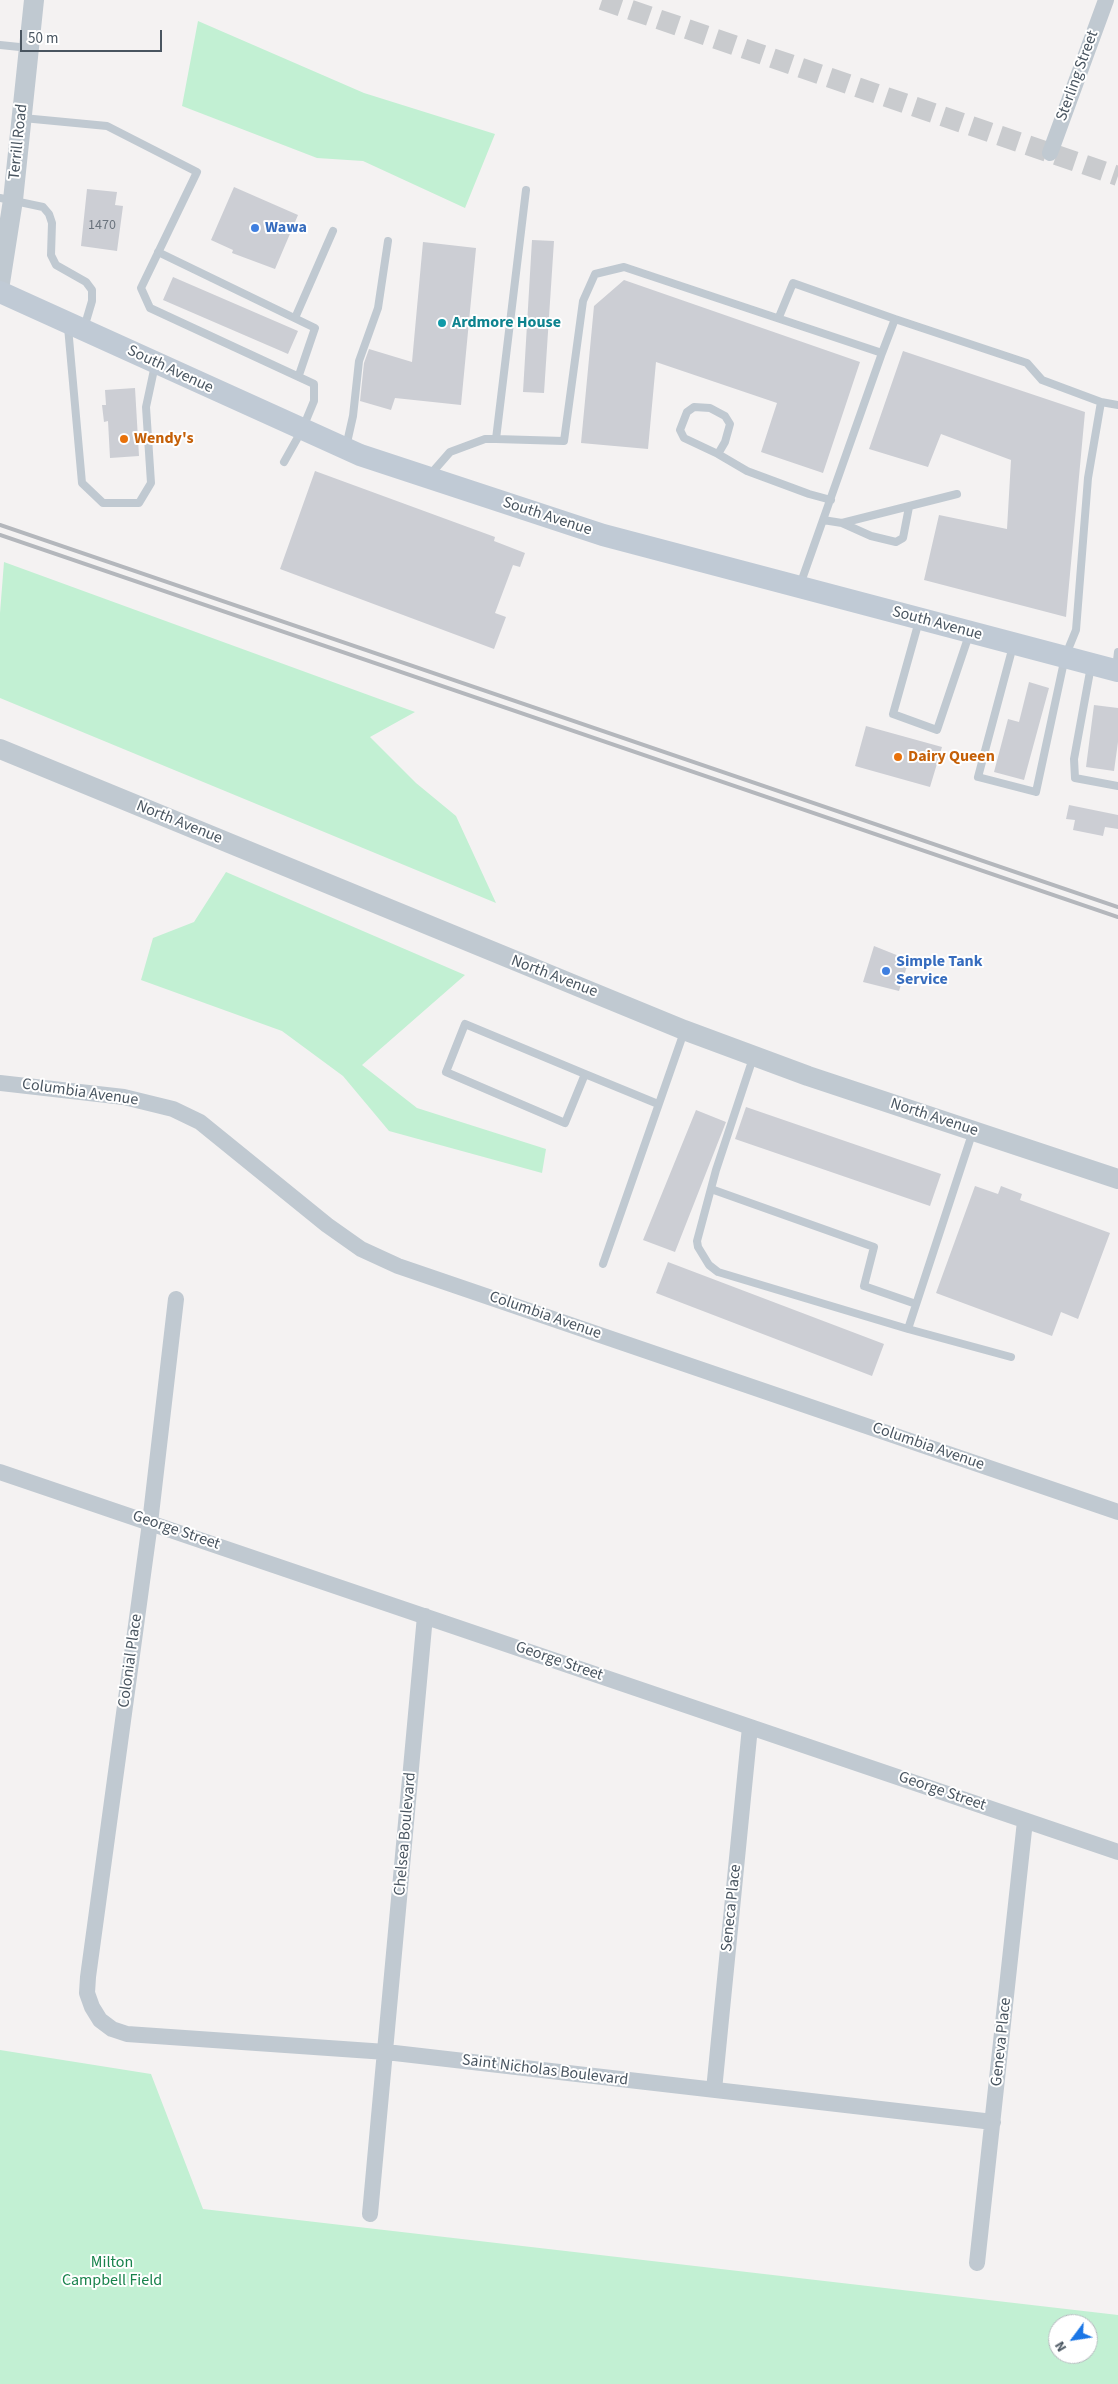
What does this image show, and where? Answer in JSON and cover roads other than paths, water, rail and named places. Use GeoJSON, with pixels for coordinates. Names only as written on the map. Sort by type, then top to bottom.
{"type":"FeatureCollection","features":[{"type":"Feature","properties":{"kind":"main road","name":"South Avenue"},"geometry":{"type":"LineString","coordinates":[[0,292],[302,430],[346,449],[428,478],[602,535],[1091,664],[1117,665]]}},
{"type":"Feature","properties":{"kind":"street","name":"Terrill Road"},"geometry":{"type":"LineString","coordinates":[[0,283],[6,199],[22,118],[34,0]]}},
{"type":"Feature","properties":{"kind":"street","name":"Sterling Street"},"geometry":{"type":"LineString","coordinates":[[1050,152],[1106,0]]}},
{"type":"Feature","properties":{"kind":"street","name":"North Avenue"},"geometry":{"type":"LineString","coordinates":[[0,749],[684,1030],[754,1056],[1118,1179]]}},
{"type":"Feature","properties":{"kind":"street","name":"Columbia Avenue"},"geometry":{"type":"LineString","coordinates":[[0,1082],[124,1097],[172,1109],[200,1122],[327,1225],[361,1249],[398,1266],[1118,1512]]}},
{"type":"Feature","properties":{"kind":"street","name":"Colonial Place"},"geometry":{"type":"LineString","coordinates":[[100,2020],[89,2000],[88,1978],[150,1523],[176,1299]]}},
{"type":"Feature","properties":{"kind":"street","name":"George Street"},"geometry":{"type":"LineString","coordinates":[[0,1472],[1118,1852]]}},
{"type":"Feature","properties":{"kind":"street","name":"Chelsea Boulevard"},"geometry":{"type":"LineString","coordinates":[[370,2214],[425,1616]]}},
{"type":"Feature","properties":{"kind":"street","name":"Seneca Place"},"geometry":{"type":"LineString","coordinates":[[714,2090],[750,1726]]}},
{"type":"Feature","properties":{"kind":"street","name":"Geneva Place"},"geometry":{"type":"LineString","coordinates":[[977,2263],[1026,1820]]}},
{"type":"Feature","properties":{"kind":"street","name":"Saint Nicholas Boulevard"},"geometry":{"type":"LineString","coordinates":[[100,2020],[112,2029],[127,2034],[386,2052],[993,2122]]}},
{"type":"Feature","properties":{"kind":"lane"},"geometry":{"type":"LineString","coordinates":[[0,45],[29,48]]}},
{"type":"Feature","properties":{"kind":"lane"},"geometry":{"type":"LineString","coordinates":[[22,118],[107,126],[197,172],[141,288],[150,308],[299,375],[314,384],[314,401],[302,430],[284,462]]}},
{"type":"Feature","properties":{"kind":"lane"},"geometry":{"type":"LineString","coordinates":[[496,439],[526,190]]}},
{"type":"Feature","properties":{"kind":"lane"},"geometry":{"type":"LineString","coordinates":[[6,199],[43,207],[49,214],[52,223],[52,254],[56,265],[86,282],[92,290],[92,301],[76,326],[82,483],[104,503],[139,503],[151,482],[146,407],[156,363]]}},
{"type":"Feature","properties":{"kind":"lane"},"geometry":{"type":"LineString","coordinates":[[295,318],[333,231]]}},
{"type":"Feature","properties":{"kind":"lane"},"geometry":{"type":"LineString","coordinates":[[346,449],[353,416],[359,361],[378,308],[388,241]]}},
{"type":"Feature","properties":{"kind":"lane"},"geometry":{"type":"LineString","coordinates":[[158,252],[315,328],[299,375]]}},
{"type":"Feature","properties":{"kind":"lane"},"geometry":{"type":"LineString","coordinates":[[428,478],[450,452],[484,439],[564,440],[583,301],[595,274],[624,267],[882,353]]}},
{"type":"Feature","properties":{"kind":"lane"},"geometry":{"type":"LineString","coordinates":[[779,318],[793,283],[1027,364],[1042,380],[1101,402],[1118,405]]}},
{"type":"Feature","properties":{"kind":"lane"},"geometry":{"type":"LineString","coordinates":[[799,587],[895,319]]}},
{"type":"Feature","properties":{"kind":"lane"},"geometry":{"type":"LineString","coordinates":[[1014,644],[978,777],[1036,792],[1065,657],[1076,630],[1088,478],[1101,402]]}},
{"type":"Feature","properties":{"kind":"lane"},"geometry":{"type":"LineString","coordinates":[[718,454],[725,442],[730,424],[725,416],[710,408],[694,407],[687,412],[680,430],[684,438],[718,454],[747,471],[809,494],[831,500]]}},
{"type":"Feature","properties":{"kind":"lane"},"geometry":{"type":"LineString","coordinates":[[842,523],[957,494]]}},
{"type":"Feature","properties":{"kind":"lane"},"geometry":{"type":"LineString","coordinates":[[823,520],[842,523],[871,536],[896,542],[903,538],[909,506]]}},
{"type":"Feature","properties":{"kind":"lane"},"geometry":{"type":"LineString","coordinates":[[920,619],[893,714],[936,730],[970,632]]}},
{"type":"Feature","properties":{"kind":"lane"},"geometry":{"type":"LineString","coordinates":[[1091,664],[1074,759],[1075,778],[1118,786]]}},
{"type":"Feature","properties":{"kind":"lane"},"geometry":{"type":"LineString","coordinates":[[585,1074],[566,1123],[446,1072],[465,1024],[658,1104]]}},
{"type":"Feature","properties":{"kind":"lane"},"geometry":{"type":"LineString","coordinates":[[603,1264],[684,1030]]}},
{"type":"Feature","properties":{"kind":"lane"},"geometry":{"type":"LineString","coordinates":[[754,1056],[711,1189],[697,1242],[709,1265],[718,1272],[908,1329],[1011,1357]]}},
{"type":"Feature","properties":{"kind":"lane"},"geometry":{"type":"LineString","coordinates":[[908,1329],[973,1131]]}},
{"type":"Feature","properties":{"kind":"lane"},"geometry":{"type":"LineString","coordinates":[[711,1189],[874,1248],[864,1286],[916,1304]]}},
{"type":"Feature","properties":{"kind":"tunnel"},"geometry":{"type":"LineString","coordinates":[[602,0],[1118,176]]}},
{"type":"Feature","properties":{"kind":"railway"},"geometry":{"type":"LineString","coordinates":[[0,525],[1118,907]]}},
{"type":"Feature","properties":{"kind":"railway"},"geometry":{"type":"LineString","coordinates":[[0,535],[1118,917]]}},
{"type":"Feature","properties":{"kind":"place","name":"Wawa"},"geometry":{"type":"Point","coordinates":[255,228]}},
{"type":"Feature","properties":{"kind":"place","name":"Ardmore House"},"geometry":{"type":"Point","coordinates":[442,323]}},
{"type":"Feature","properties":{"kind":"place","name":"Wendy's"},"geometry":{"type":"Point","coordinates":[124,439]}},
{"type":"Feature","properties":{"kind":"place","name":"Dairy Queen"},"geometry":{"type":"Point","coordinates":[898,757]}},
{"type":"Feature","properties":{"kind":"place","name":"Simple Tank Service"},"geometry":{"type":"Point","coordinates":[886,971]}},
{"type":"Feature","properties":{"kind":"park label","name":"Milton Campbell Field"},"geometry":{"type":"Point","coordinates":[112,2272]}}]}
